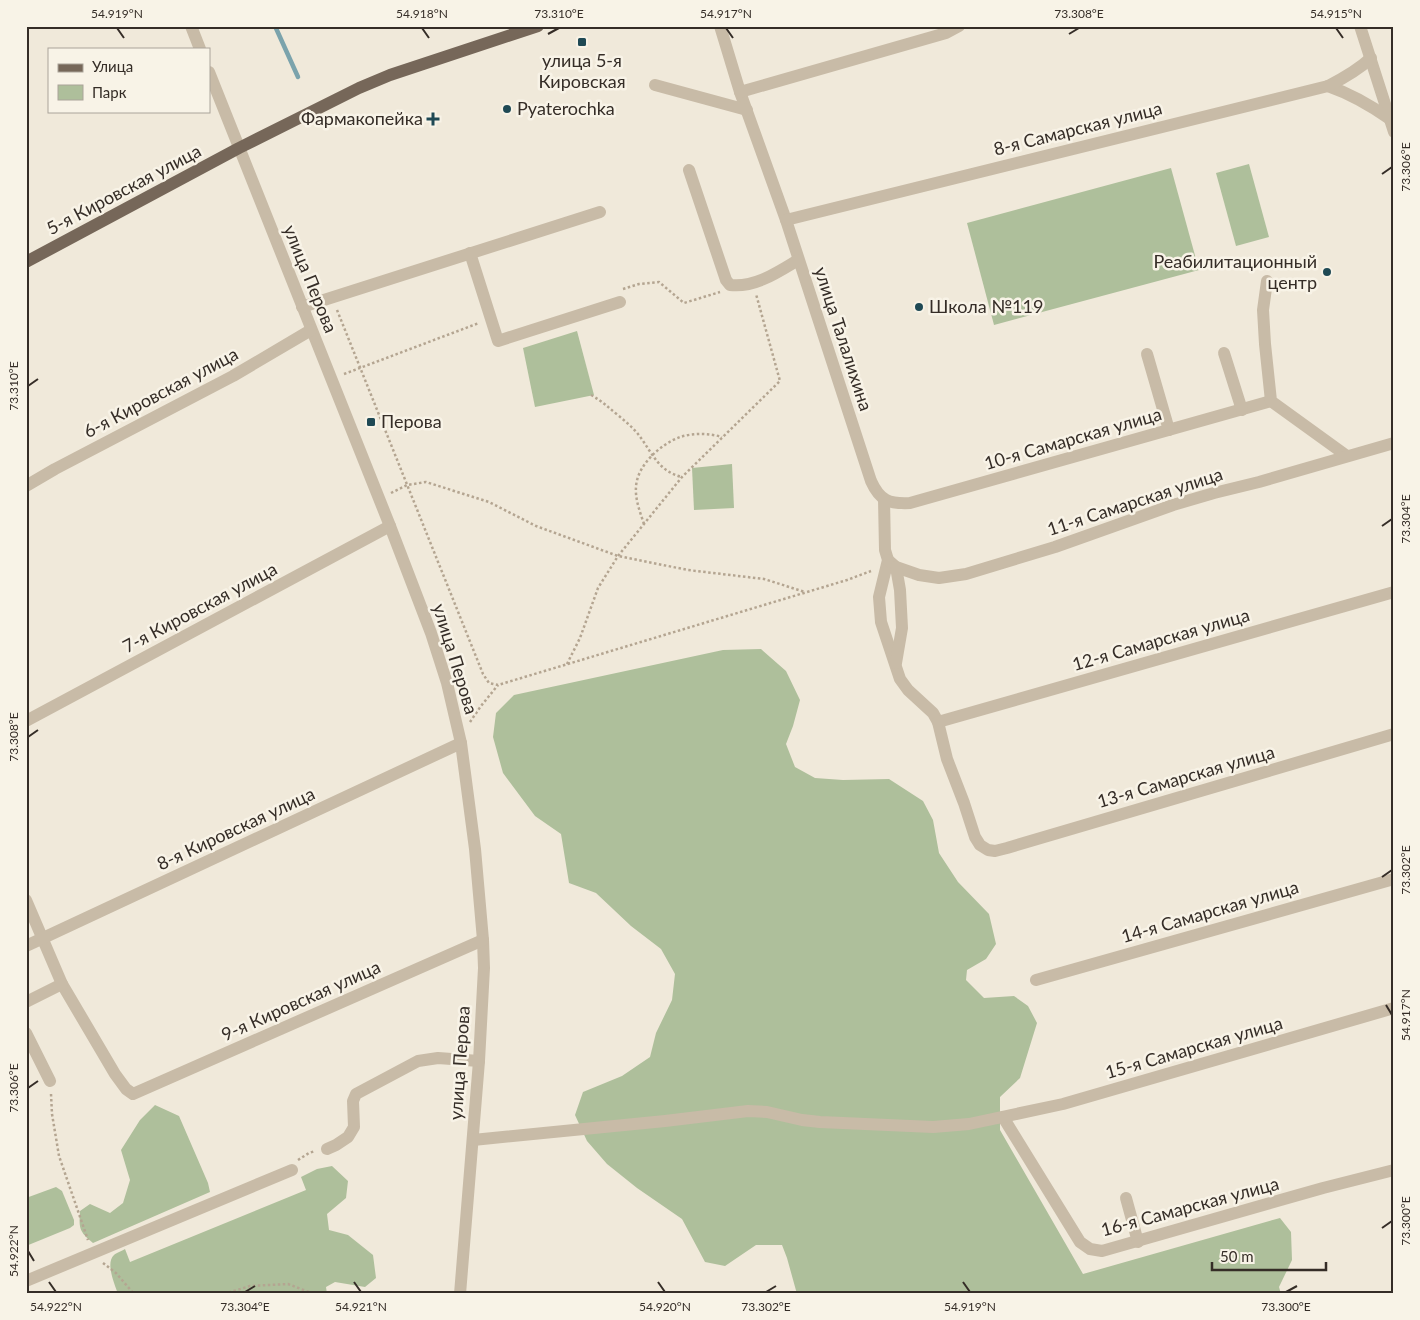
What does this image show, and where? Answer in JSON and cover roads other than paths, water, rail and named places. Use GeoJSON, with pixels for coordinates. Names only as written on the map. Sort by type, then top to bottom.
{"type":"FeatureCollection","features":[{"type":"Feature","properties":{"kind":"main road","name":"5-я Кировская улица"},"geometry":{"type":"LineString","coordinates":[[26,262],[327,103],[390,75],[538,26]]}},
{"type":"Feature","properties":{"kind":"street"},"geometry":{"type":"LineString","coordinates":[[191,26],[200,48]]}},
{"type":"Feature","properties":{"kind":"street","name":"улица Талалихина"},"geometry":{"type":"LineString","coordinates":[[720,26],[740,92],[786,220],[872,481],[876,491],[884,499]]}},
{"type":"Feature","properties":{"kind":"street"},"geometry":{"type":"LineString","coordinates":[[740,92],[946,33],[959,26]]}},
{"type":"Feature","properties":{"kind":"street"},"geometry":{"type":"LineString","coordinates":[[1360,26],[1394,132]]}},
{"type":"Feature","properties":{"kind":"street","name":"8-я Самарская улица"},"geometry":{"type":"LineString","coordinates":[[786,220],[1328,86],[1346,78],[1371,58]]}},
{"type":"Feature","properties":{"kind":"street","name":"улица Перова"},"geometry":{"type":"LineString","coordinates":[[210,75],[431,633],[447,683],[461,743],[474,849],[484,968],[479,1061],[460,1294]]}},
{"type":"Feature","properties":{"kind":"street"},"geometry":{"type":"LineString","coordinates":[[655,85],[747,110]]}},
{"type":"Feature","properties":{"kind":"street"},"geometry":{"type":"LineString","coordinates":[[1328,86],[1350,94],[1371,105],[1390,119]]}},
{"type":"Feature","properties":{"kind":"street"},"geometry":{"type":"LineString","coordinates":[[689,170],[726,280],[730,285],[747,284],[770,276],[798,260]]}},
{"type":"Feature","properties":{"kind":"street"},"geometry":{"type":"LineString","coordinates":[[302,307],[600,212]]}},
{"type":"Feature","properties":{"kind":"street"},"geometry":{"type":"LineString","coordinates":[[470,253],[498,341],[621,296]]}},
{"type":"Feature","properties":{"kind":"street"},"geometry":{"type":"LineString","coordinates":[[1267,281],[1263,310],[1271,401],[1347,456]]}},
{"type":"Feature","properties":{"kind":"street","name":"6-я Кировская улица"},"geometry":{"type":"LineString","coordinates":[[26,486],[233,376],[311,330]]}},
{"type":"Feature","properties":{"kind":"street"},"geometry":{"type":"LineString","coordinates":[[1224,353],[1242,410]]}},
{"type":"Feature","properties":{"kind":"street"},"geometry":{"type":"LineString","coordinates":[[1147,354],[1169,430]]}},
{"type":"Feature","properties":{"kind":"street","name":"10-я Самарская улица"},"geometry":{"type":"LineString","coordinates":[[884,499],[895,504],[910,503],[1271,401]]}},
{"type":"Feature","properties":{"kind":"street","name":"11-я Самарская улица"},"geometry":{"type":"LineString","coordinates":[[892,563],[919,575],[939,578],[966,574],[1055,547],[1173,505],[1394,443]]}},
{"type":"Feature","properties":{"kind":"street"},"geometry":{"type":"LineString","coordinates":[[884,499],[885,550],[892,563],[900,590],[902,628],[895,665]]}},
{"type":"Feature","properties":{"kind":"street","name":"7-я Кировская улица"},"geometry":{"type":"LineString","coordinates":[[26,721],[390,526]]}},
{"type":"Feature","properties":{"kind":"street"},"geometry":{"type":"LineString","coordinates":[[892,563],[879,597],[881,622],[900,679],[908,690],[933,714],[938,722]]}},
{"type":"Feature","properties":{"kind":"street","name":"12-я Самарская улица"},"geometry":{"type":"LineString","coordinates":[[938,722],[1394,592]]}},
{"type":"Feature","properties":{"kind":"street","name":"13-я Самарская улица"},"geometry":{"type":"LineString","coordinates":[[938,722],[947,759],[975,837],[980,845],[988,850],[995,851],[1394,734]]}},
{"type":"Feature","properties":{"kind":"street","name":"8-я Кировская улица"},"geometry":{"type":"LineString","coordinates":[[26,946],[461,743]]}},
{"type":"Feature","properties":{"kind":"street","name":"14-я Самарская улица"},"geometry":{"type":"LineString","coordinates":[[1036,980],[1394,879]]}},
{"type":"Feature","properties":{"kind":"street"},"geometry":{"type":"LineString","coordinates":[[26,900],[62,984],[26,1002]]}},
{"type":"Feature","properties":{"kind":"street","name":"9-я Кировская улица"},"geometry":{"type":"LineString","coordinates":[[62,984],[114,1074],[126,1089],[133,1094],[483,940]]}},
{"type":"Feature","properties":{"kind":"street","name":"15-я Самарская улица"},"geometry":{"type":"LineString","coordinates":[[473,1140],[748,1111],[767,1112],[820,1122],[933,1126],[969,1124],[1063,1104],[1394,1008]]}},
{"type":"Feature","properties":{"kind":"street"},"geometry":{"type":"LineString","coordinates":[[26,1034],[50,1081]]}},
{"type":"Feature","properties":{"kind":"street"},"geometry":{"type":"LineString","coordinates":[[327,1149],[336,1146],[348,1137],[354,1127],[353,1101],[356,1094],[418,1061],[438,1058],[479,1061]]}},
{"type":"Feature","properties":{"kind":"street","name":"16-я Самарская улица"},"geometry":{"type":"LineString","coordinates":[[1003,1117],[1080,1242],[1090,1249],[1102,1251],[1323,1188],[1394,1170]]}},
{"type":"Feature","properties":{"kind":"street"},"geometry":{"type":"LineString","coordinates":[[26,1281],[292,1170]]}},
{"type":"Feature","properties":{"kind":"street"},"geometry":{"type":"LineString","coordinates":[[1126,1198],[1138,1242]]}},
{"type":"Feature","properties":{"kind":"waterway"},"geometry":{"type":"LineString","coordinates":[[275,26],[298,77]]}},
{"type":"Feature","properties":{"kind":"place","name":"улица 5-я Кировская"},"geometry":{"type":"Point","coordinates":[582,42]}},
{"type":"Feature","properties":{"kind":"place","name":"Pyaterochka"},"geometry":{"type":"Point","coordinates":[507,109]}},
{"type":"Feature","properties":{"kind":"place","name":"Фармакопейка"},"geometry":{"type":"Point","coordinates":[433,119]}},
{"type":"Feature","properties":{"kind":"place","name":"Реабилитационный центр"},"geometry":{"type":"Point","coordinates":[1327,272]}},
{"type":"Feature","properties":{"kind":"place","name":"Школа №119"},"geometry":{"type":"Point","coordinates":[919,307]}},
{"type":"Feature","properties":{"kind":"place","name":"Перова"},"geometry":{"type":"Point","coordinates":[371,422]}}]}
